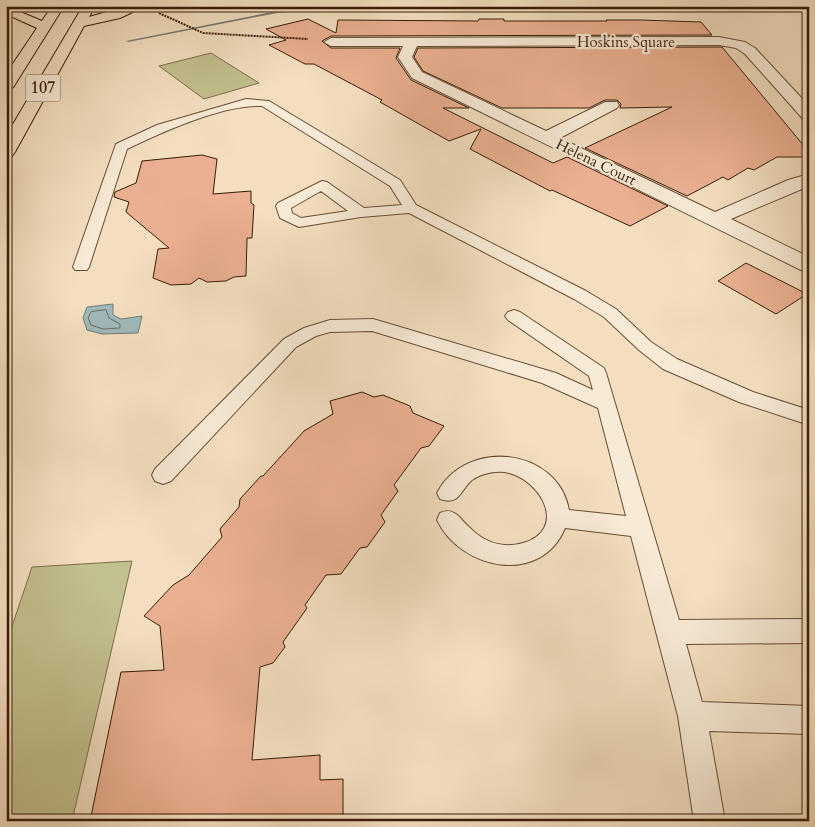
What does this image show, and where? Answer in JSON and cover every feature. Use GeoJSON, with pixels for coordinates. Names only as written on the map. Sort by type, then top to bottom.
{"type":"FeatureCollection","features":[{"type":"Feature","properties":{"kind":"main road","name":"107"},"geometry":{"type":"LineString","coordinates":[[6,86],[58,6]]}},
{"type":"Feature","properties":{"kind":"main road","name":"107"},"geometry":{"type":"LineString","coordinates":[[6,152],[88,6]]}},
{"type":"Feature","properties":{"kind":"main road"},"geometry":{"type":"LineString","coordinates":[[79,24],[116,15],[139,6]]}},
{"type":"Feature","properties":{"kind":"main road"},"geometry":{"type":"LineString","coordinates":[[6,9],[45,27]]}},
{"type":"Feature","properties":{"kind":"street","name":"Hoskins Square"},"geometry":{"type":"LineString","coordinates":[[331,42],[719,41],[740,44],[750,51],[809,116]]}},
{"type":"Feature","properties":{"kind":"street","name":"Helena Court"},"geometry":{"type":"LineString","coordinates":[[412,42],[405,57],[417,75],[809,265]]}},
{"type":"Feature","properties":{"kind":"street"},"geometry":{"type":"LineString","coordinates":[[546,138],[612,105]]}},
{"type":"Feature","properties":{"kind":"street"},"geometry":{"type":"LineString","coordinates":[[715,219],[794,184],[809,180]]}},
{"type":"Feature","properties":{"kind":"lane"},"geometry":{"type":"LineString","coordinates":[[218,101],[248,92],[395,183],[411,208],[580,295],[610,313],[644,346],[670,364],[746,397],[809,418]]}},
{"type":"Feature","properties":{"kind":"lane"},"geometry":{"type":"LineString","coordinates":[[81,267],[121,147],[161,128],[218,110],[246,102],[265,103]]}},
{"type":"Feature","properties":{"kind":"lane"},"geometry":{"type":"LineString","coordinates":[[361,213],[411,208]]}},
{"type":"Feature","properties":{"kind":"lane"},"geometry":{"type":"LineString","coordinates":[[514,316],[597,374],[607,404],[692,716],[710,821]]}},
{"type":"Feature","properties":{"kind":"lane"},"geometry":{"type":"LineString","coordinates":[[163,475],[290,343],[305,333],[322,326],[348,323],[373,324],[548,378],[607,404]]}},
{"type":"Feature","properties":{"kind":"lane"},"geometry":{"type":"LineString","coordinates":[[448,493],[455,480],[468,470],[484,464],[502,463],[520,467],[536,475],[549,487],[557,502],[558,518],[554,532],[544,544],[528,552],[510,555],[492,554],[474,547],[459,536],[448,520]]}},
{"type":"Feature","properties":{"kind":"lane"},"geometry":{"type":"LineString","coordinates":[[558,518],[641,527]]}},
{"type":"Feature","properties":{"kind":"lane"},"geometry":{"type":"LineString","coordinates":[[669,632],[809,631]]}},
{"type":"Feature","properties":{"kind":"lane"},"geometry":{"type":"LineString","coordinates":[[692,716],[809,720]]}},
{"type":"Feature","properties":{"kind":"path"},"geometry":{"type":"LineString","coordinates":[[155,11],[203,32],[331,42]]}},
{"type":"Feature","properties":{"kind":"shaded area"},"geometry":{"type":"Polygon","coordinates":[[[211,53],[259,83],[204,99],[159,66],[211,53]]]}},
{"type":"Feature","properties":{"kind":"shaded area"},"geometry":{"type":"Polygon","coordinates":[[[132,561],[72,821],[6,821],[6,644],[32,567],[132,561]]]}},
{"type":"Feature","properties":{"kind":"water"},"geometry":{"type":"Polygon","coordinates":[[[113,304],[113,315],[121,319],[142,316],[138,333],[102,334],[87,330],[83,318],[87,307],[113,304]]]}},
{"type":"Feature","properties":{"kind":"building"},"geometry":{"type":"Polygon","coordinates":[[[308,19],[336,33],[338,20],[478,21],[479,19],[504,19],[504,21],[640,20],[701,22],[712,35],[331,36],[322,41],[331,48],[400,48],[396,58],[411,80],[469,108],[443,108],[553,163],[567,157],[668,206],[630,226],[552,190],[550,191],[470,149],[481,129],[449,141],[380,102],[382,100],[314,64],[305,64],[269,45],[286,40],[266,29],[308,19]]]}},
{"type":"Feature","properties":{"kind":"building"},"geometry":{"type":"Polygon","coordinates":[[[722,47],[809,152],[809,157],[777,157],[754,170],[748,168],[728,180],[723,177],[687,196],[585,148],[672,107],[620,108],[621,104],[617,100],[605,100],[589,108],[502,108],[423,71],[414,57],[418,48],[722,47]]]}},
{"type":"Feature","properties":{"kind":"building"},"geometry":{"type":"Polygon","coordinates":[[[202,155],[217,159],[213,194],[251,191],[251,203],[254,205],[252,238],[247,238],[246,276],[234,277],[226,281],[207,282],[199,278],[191,284],[171,285],[153,278],[158,249],[169,248],[126,212],[129,202],[114,197],[115,192],[136,183],[142,161],[202,155]]]}},
{"type":"Feature","properties":{"kind":"building"},"geometry":{"type":"Polygon","coordinates":[[[746,263],[807,294],[776,314],[718,281],[746,263]]]}},
{"type":"Feature","properties":{"kind":"building"},"geometry":{"type":"Polygon","coordinates":[[[362,392],[374,397],[383,395],[410,406],[413,413],[444,426],[429,446],[421,448],[394,485],[398,491],[381,515],[385,522],[367,547],[360,548],[341,574],[326,575],[305,605],[307,608],[283,642],[285,647],[273,663],[260,667],[252,760],[320,755],[320,780],[343,779],[343,821],[90,821],[121,672],[164,670],[160,626],[144,616],[173,585],[189,575],[222,537],[220,529],[239,507],[240,499],[261,476],[304,431],[333,414],[330,401],[362,392]]]}},
{"type":"Feature","properties":{"kind":"waterway"},"geometry":{"type":"LineString","coordinates":[[128,41],[277,12],[317,7],[736,6]]}}]}
